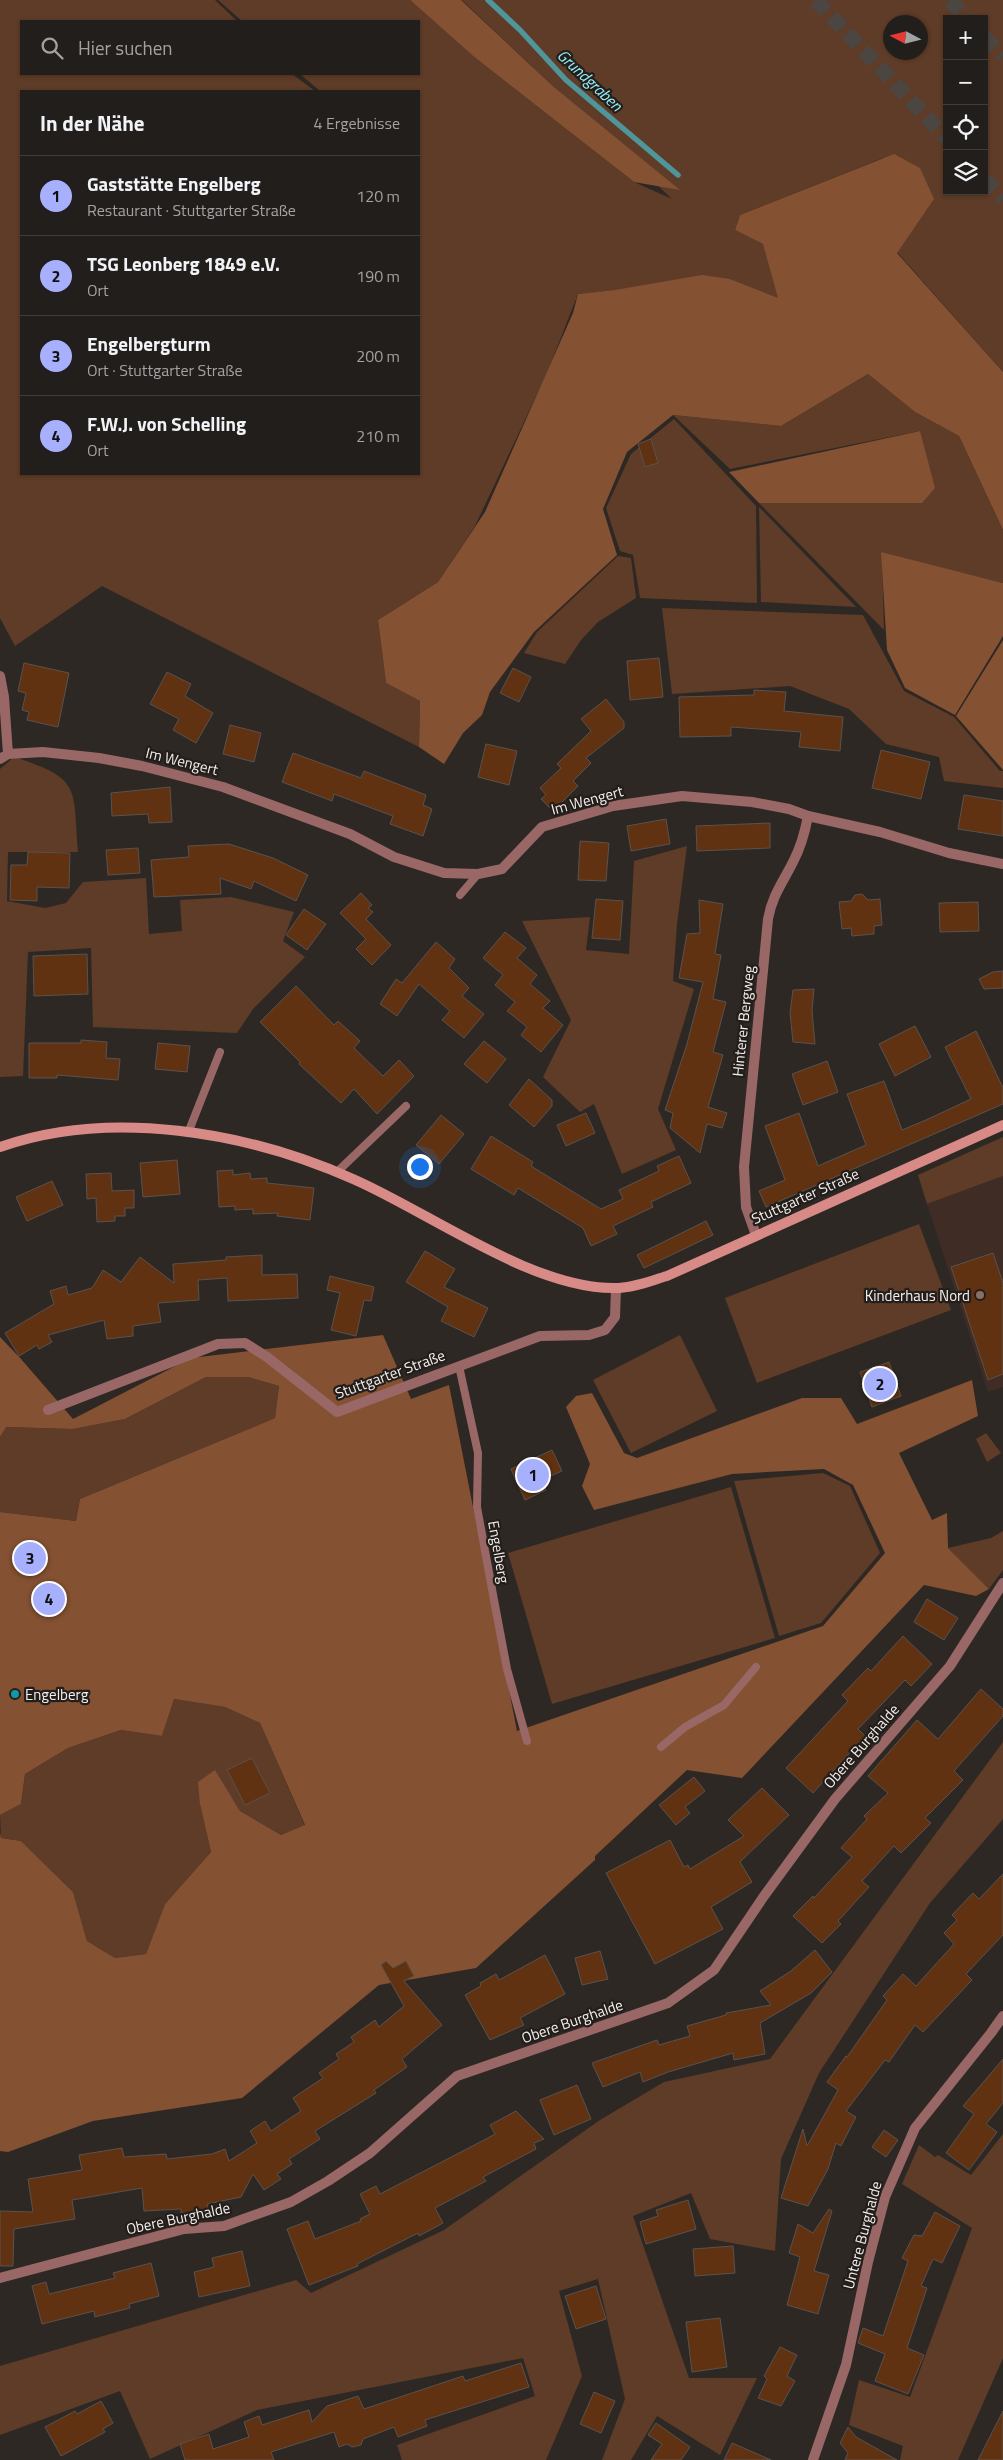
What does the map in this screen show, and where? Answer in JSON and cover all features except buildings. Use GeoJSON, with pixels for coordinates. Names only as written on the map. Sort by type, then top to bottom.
{"type":"FeatureCollection","features":[{"type":"Feature","properties":{"kind":"main road","name":"Stuttgarter Straße"},"geometry":{"type":"LineString","coordinates":[[0,1147],[59,1131],[78,1128],[146,1128],[252,1144],[303,1158],[338,1172],[519,1263],[556,1278],[587,1286],[616,1288],[643,1284],[666,1276],[1003,1125]]}},
{"type":"Feature","properties":{"kind":"street"},"geometry":{"type":"LineString","coordinates":[[0,676],[4,697],[4,756]]}},
{"type":"Feature","properties":{"kind":"street","name":"Im Wengert"},"geometry":{"type":"LineString","coordinates":[[4,756],[43,752],[100,758],[142,766],[224,787],[350,834],[394,857],[444,873],[478,874],[502,869],[542,827],[613,806],[682,796],[752,802],[789,809],[808,816],[880,832],[949,853],[1003,864]]}},
{"type":"Feature","properties":{"kind":"street","name":"Hinterer Bergweg"},"geometry":{"type":"LineString","coordinates":[[756,1235],[746,1207],[744,1168],[768,919],[776,890],[793,862],[803,840],[808,816]]}},
{"type":"Feature","properties":{"kind":"street","name":"Stuttgarter Straße"},"geometry":{"type":"LineString","coordinates":[[48,1410],[218,1344],[245,1343],[267,1357],[338,1412],[540,1336],[589,1335],[605,1330],[616,1317],[616,1288]]}},
{"type":"Feature","properties":{"kind":"street","name":"Obere Burghalde"},"geometry":{"type":"LineString","coordinates":[[0,2278],[184,2229],[224,2226],[291,2202],[328,2181],[370,2152],[457,2076],[668,2003],[714,1970],[764,1896],[835,1800],[950,1666],[1003,1583]]}},
{"type":"Feature","properties":{"kind":"street","name":"Untere Burghalde"},"geometry":{"type":"LineString","coordinates":[[813,2460],[846,2365],[868,2262],[886,2197],[915,2128],[991,2034],[1003,2016]]}},
{"type":"Feature","properties":{"kind":"lane"},"geometry":{"type":"LineString","coordinates":[[460,895],[478,874]]}},
{"type":"Feature","properties":{"kind":"lane"},"geometry":{"type":"LineString","coordinates":[[188,1133],[220,1052]]}},
{"type":"Feature","properties":{"kind":"lane"},"geometry":{"type":"LineString","coordinates":[[338,1172],[406,1106]]}},
{"type":"Feature","properties":{"kind":"lane","name":"Engelberg"},"geometry":{"type":"LineString","coordinates":[[459,1366],[478,1453],[477,1507],[507,1669],[527,1741]]}},
{"type":"Feature","properties":{"kind":"lane"},"geometry":{"type":"LineString","coordinates":[[661,1747],[685,1727],[724,1705],[756,1667]]}},
{"type":"Feature","properties":{"kind":"shaded area"},"geometry":{"type":"Polygon","coordinates":[[[0,0],[215,0],[236,20],[20,20],[20,75],[293,75],[314,90],[20,90],[20,475],[420,475],[420,90],[319,90],[301,75],[420,75],[420,20],[241,20],[218,0],[410,0],[473,56],[634,182],[672,199],[462,0],[1003,0],[1003,372],[897,252],[883,158],[740,215],[735,230],[763,244],[815,315],[730,279],[578,294],[547,373],[475,526],[438,582],[378,620],[386,683],[420,701],[419,747],[102,586],[15,646],[0,618],[0,0]]]}},
{"type":"Feature","properties":{"kind":"shaded area"},"geometry":{"type":"Polygon","coordinates":[[[410,0],[461,0],[555,88],[680,190],[634,182],[473,56],[410,0]]]}},
{"type":"Feature","properties":{"kind":"shaded area"},"geometry":{"type":"Polygon","coordinates":[[[894,154],[920,168],[934,199],[897,253],[1003,372],[1003,530],[959,436],[915,412],[868,374],[781,426],[673,415],[627,452],[603,509],[617,555],[534,632],[490,692],[482,715],[463,733],[444,764],[419,747],[420,701],[386,683],[378,620],[438,582],[485,512],[573,313],[578,294],[615,290],[702,275],[730,279],[778,298],[763,244],[735,230],[740,215],[894,154]]]}},
{"type":"Feature","properties":{"kind":"shaded area"},"geometry":{"type":"Polygon","coordinates":[[[868,374],[915,412],[959,436],[1003,530],[1003,583],[882,553],[884,630],[759,503],[922,503],[920,431],[730,469],[673,415],[781,426],[868,374]]]}},
{"type":"Feature","properties":{"kind":"shaded area"},"geometry":{"type":"Polygon","coordinates":[[[674,419],[756,506],[757,603],[640,598],[633,555],[620,551],[606,508],[631,454],[674,419]]]}},
{"type":"Feature","properties":{"kind":"shaded area"},"geometry":{"type":"Polygon","coordinates":[[[920,431],[935,488],[922,503],[759,503],[729,472],[920,431]]]}},
{"type":"Feature","properties":{"kind":"shaded area"},"geometry":{"type":"Polygon","coordinates":[[[759,507],[856,607],[761,602],[759,507]]]}},
{"type":"Feature","properties":{"kind":"shaded area"},"geometry":{"type":"Polygon","coordinates":[[[881,552],[1003,583],[1003,636],[955,715],[905,688],[887,650],[881,552]]]}},
{"type":"Feature","properties":{"kind":"shaded area"},"geometry":{"type":"Polygon","coordinates":[[[618,556],[631,558],[636,598],[598,622],[581,640],[565,664],[524,653],[537,632],[618,556]]]}},
{"type":"Feature","properties":{"kind":"shaded area"},"geometry":{"type":"Polygon","coordinates":[[[662,608],[863,615],[904,691],[954,717],[1000,771],[1003,771],[1003,788],[944,781],[939,757],[886,744],[849,709],[790,686],[672,694],[662,608]]]}},
{"type":"Feature","properties":{"kind":"shaded area"},"geometry":{"type":"Polygon","coordinates":[[[1003,640],[1003,770],[956,716],[1003,640]]]}},
{"type":"Feature","properties":{"kind":"shaded area"},"geometry":{"type":"Polygon","coordinates":[[[14,757],[52,772],[70,788],[75,813],[78,852],[8,852],[7,901],[45,908],[66,903],[83,882],[146,878],[149,934],[182,931],[180,900],[231,897],[294,912],[283,941],[305,957],[253,1009],[237,1033],[93,1027],[91,948],[28,952],[23,1076],[0,1077],[0,769],[14,757]]]}},
{"type":"Feature","properties":{"kind":"shaded area"},"geometry":{"type":"Polygon","coordinates":[[[687,846],[677,924],[673,981],[694,989],[658,1109],[676,1150],[622,1174],[594,1104],[580,1112],[543,1077],[571,1020],[522,921],[590,917],[586,950],[629,954],[634,861],[687,846]]]}},
{"type":"Feature","properties":{"kind":"shaded area"},"geometry":{"type":"Polygon","coordinates":[[[1003,1137],[1003,1176],[927,1204],[918,1175],[1003,1137]]]}},
{"type":"Feature","properties":{"kind":"shaded area","name":"Kinderhaus Nord"},"geometry":{"type":"Polygon","coordinates":[[[1003,1176],[1003,1387],[988,1392],[927,1204],[1003,1176]]]}},
{"type":"Feature","properties":{"kind":"shaded area"},"geometry":{"type":"Polygon","coordinates":[[[919,1224],[951,1310],[757,1383],[725,1298],[919,1224]]]}},
{"type":"Feature","properties":{"kind":"shaded area"},"geometry":{"type":"Polygon","coordinates":[[[383,1335],[411,1399],[449,1385],[517,1731],[823,1626],[885,1553],[853,1485],[824,1469],[732,1474],[594,1510],[582,1486],[590,1464],[566,1407],[576,1396],[592,1393],[624,1453],[637,1458],[802,1398],[841,1398],[857,1424],[972,1380],[978,1416],[899,1453],[932,1520],[947,1513],[948,1548],[989,1589],[976,1596],[924,1585],[742,1778],[687,1770],[595,1856],[595,1860],[476,1968],[379,1985],[242,2098],[93,2121],[8,2152],[0,2151],[0,1832],[1,1838],[21,1841],[73,1892],[87,1941],[115,1958],[146,1954],[165,1904],[211,1852],[200,1804],[198,1782],[215,1770],[240,1811],[281,1835],[305,1825],[260,1723],[225,1707],[174,1699],[162,1736],[121,1730],[68,1748],[25,1774],[21,1804],[0,1815],[0,1512],[76,1521],[80,1499],[275,1418],[279,1386],[248,1377],[206,1377],[125,1419],[73,1429],[6,1427],[0,1437],[0,1337],[73,1419],[191,1358],[383,1335]]]}},
{"type":"Feature","properties":{"kind":"shaded area"},"geometry":{"type":"Polygon","coordinates":[[[680,1335],[717,1411],[631,1453],[593,1380],[680,1335]]]}},
{"type":"Feature","properties":{"kind":"shaded area"},"geometry":{"type":"Polygon","coordinates":[[[206,1377],[248,1377],[279,1386],[275,1418],[80,1499],[76,1521],[0,1512],[0,1437],[5,1427],[73,1429],[125,1419],[206,1377]]]}},
{"type":"Feature","properties":{"kind":"shaded area"},"geometry":{"type":"Polygon","coordinates":[[[986,1433],[1001,1453],[987,1462],[976,1439],[986,1433]]]}},
{"type":"Feature","properties":{"kind":"shaded area"},"geometry":{"type":"Polygon","coordinates":[[[823,1473],[850,1486],[880,1553],[821,1623],[779,1636],[734,1481],[823,1473]]]}},
{"type":"Feature","properties":{"kind":"shaded area"},"geometry":{"type":"Polygon","coordinates":[[[731,1487],[775,1638],[552,1704],[508,1553],[731,1487]]]}},
{"type":"Feature","properties":{"kind":"shaded area"},"geometry":{"type":"Polygon","coordinates":[[[1003,1531],[1003,1570],[989,1589],[948,1548],[991,1538],[1003,1531]]]}},
{"type":"Feature","properties":{"kind":"shaded area"},"geometry":{"type":"Polygon","coordinates":[[[174,1699],[225,1707],[260,1723],[305,1826],[281,1835],[240,1811],[215,1771],[200,1804],[211,1852],[165,1904],[146,1954],[115,1958],[87,1941],[73,1892],[21,1841],[1,1838],[0,1815],[21,1804],[25,1774],[68,1748],[121,1730],[162,1736],[174,1699]]]}},
{"type":"Feature","properties":{"kind":"shaded area"},"geometry":{"type":"Polygon","coordinates":[[[1003,1742],[1003,1819],[930,1903],[819,2073],[781,2159],[775,2251],[710,2239],[691,2193],[633,2216],[689,2378],[757,2378],[720,2455],[657,2416],[631,2460],[602,2460],[625,2399],[598,2279],[559,2291],[582,2376],[546,2460],[402,2460],[397,2445],[535,2396],[523,2358],[257,2410],[150,2459],[120,2391],[0,2435],[0,2366],[296,2280],[311,2293],[444,2230],[600,2120],[664,2082],[770,2059],[1003,1742]]]}},
{"type":"Feature","properties":{"kind":"shaded area"},"geometry":{"type":"Polygon","coordinates":[[[1003,2134],[1003,2358],[958,2460],[900,2460],[903,2446],[849,2425],[859,2380],[910,2397],[972,2228],[902,2184],[919,2145],[935,2157],[938,2155],[971,2175],[1003,2134]]]}},
{"type":"Feature","properties":{"kind":"waterway","name":"Grundgraben"},"geometry":{"type":"LineString","coordinates":[[488,0],[520,30],[566,80],[678,175]]}},
{"type":"Feature","properties":{"kind":"tunnel"},"geometry":{"type":"LineString","coordinates":[[816,0],[943,135]]}},
{"type":"Feature","properties":{"kind":"tunnel"},"geometry":{"type":"LineString","coordinates":[[950,0],[963,15]]}},
{"type":"Feature","properties":{"kind":"tunnel"},"geometry":{"type":"LineString","coordinates":[[988,41],[1003,56]]}},
{"type":"Feature","properties":{"kind":"tunnel"},"geometry":{"type":"LineString","coordinates":[[988,183],[1003,199]]}},
{"type":"Feature","properties":{"kind":"place","name":"Kinderhaus Nord"},"geometry":{"type":"Point","coordinates":[980,1295]}},
{"type":"Feature","properties":{"kind":"place","name":"TSG Leonberg 1849 e.V."},"geometry":{"type":"Point","coordinates":[880,1384]}},
{"type":"Feature","properties":{"kind":"place","name":"Gaststätte Engelberg"},"geometry":{"type":"Point","coordinates":[533,1475]}},
{"type":"Feature","properties":{"kind":"place","name":"Engelbergturm"},"geometry":{"type":"Point","coordinates":[30,1558]}},
{"type":"Feature","properties":{"kind":"place","name":"F.W.J. von Schelling"},"geometry":{"type":"Point","coordinates":[49,1599]}},
{"type":"Feature","properties":{"kind":"place","name":"Engelberg"},"geometry":{"type":"Point","coordinates":[15,1694]}}]}
